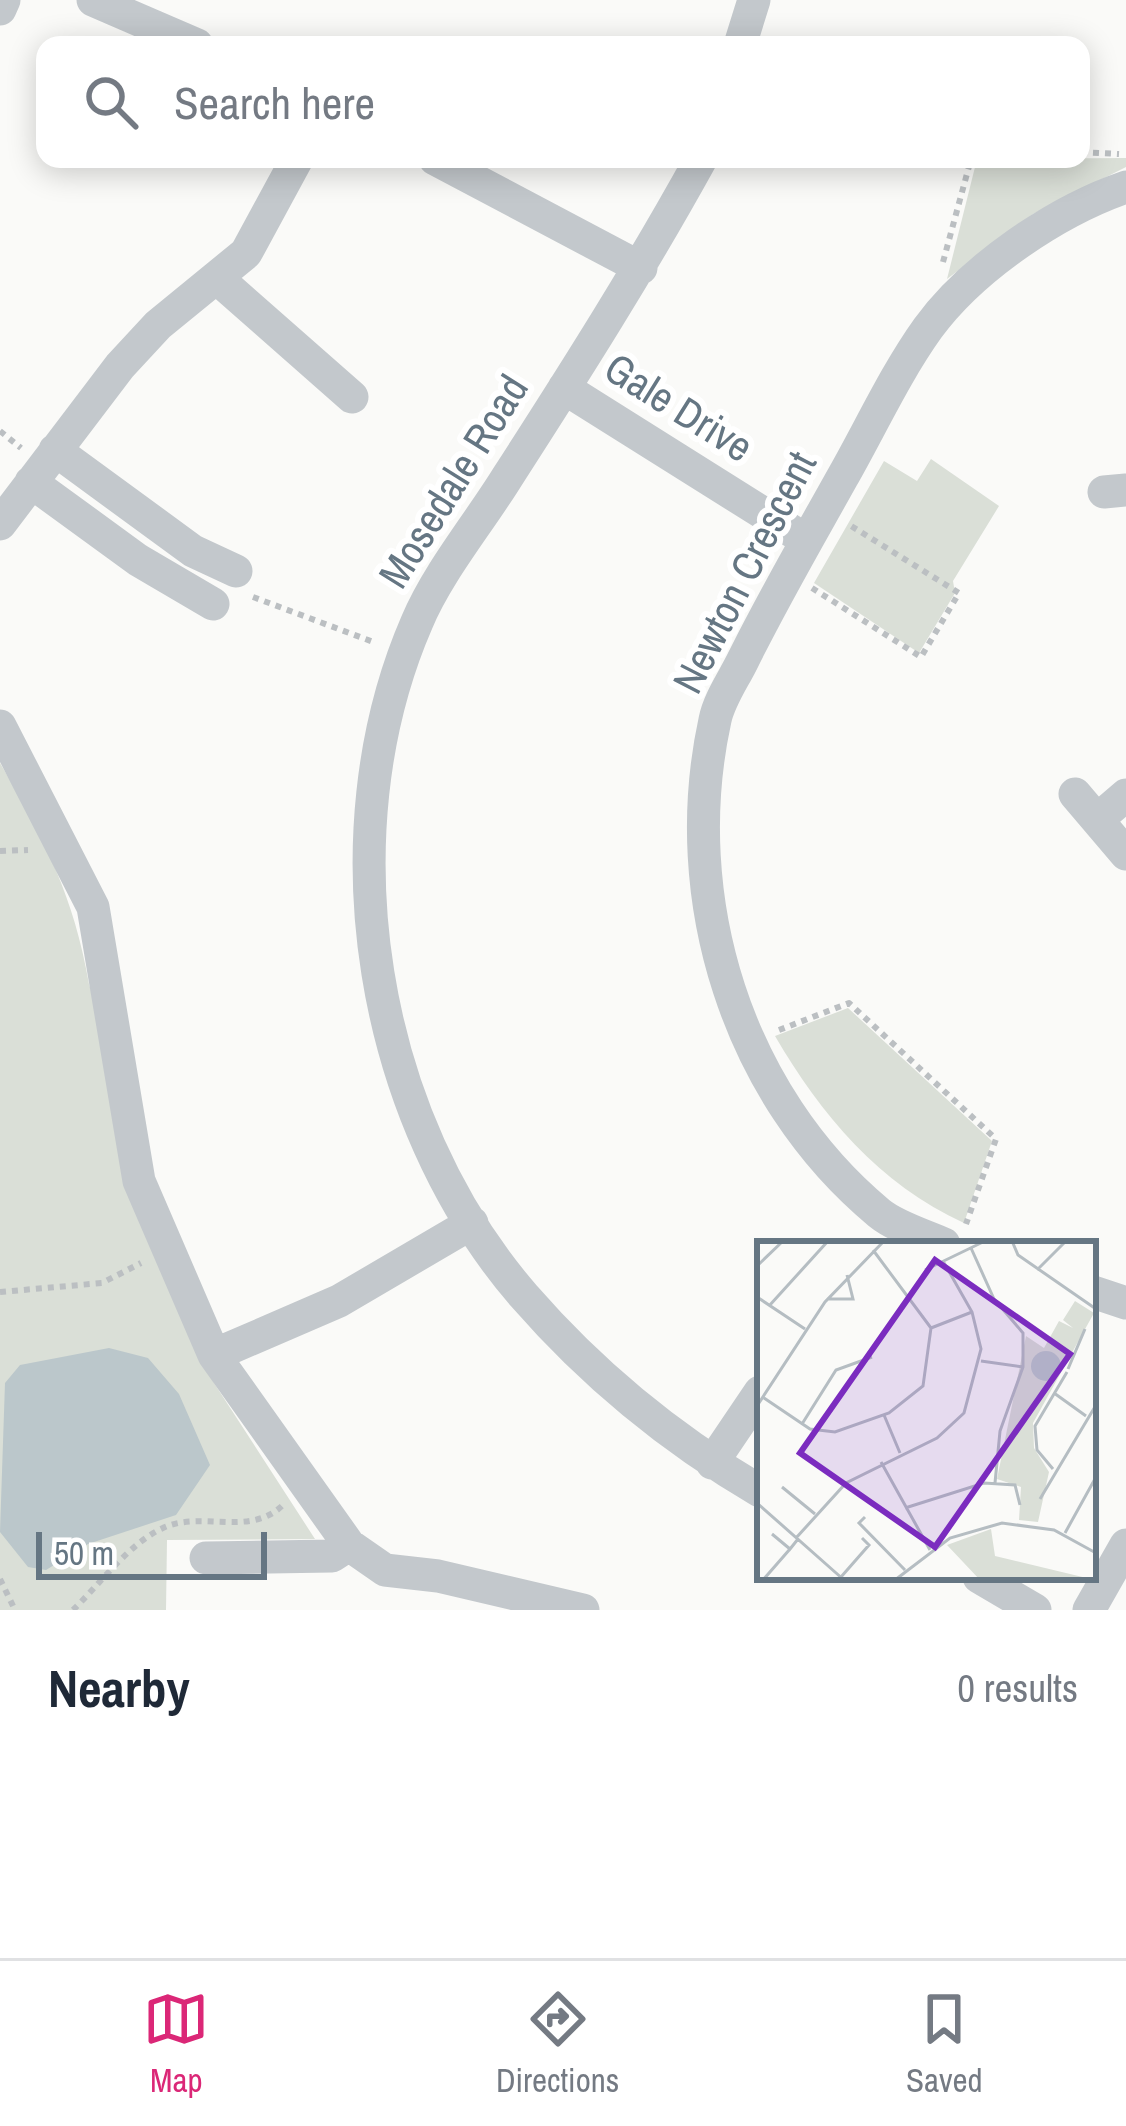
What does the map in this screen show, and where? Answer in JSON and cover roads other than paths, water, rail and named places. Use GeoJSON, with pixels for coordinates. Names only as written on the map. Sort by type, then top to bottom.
{"type":"FeatureCollection","features":[{"type":"Feature","properties":{"kind":"street"},"geometry":{"type":"LineString","coordinates":[[0,9],[4,0]]}},
{"type":"Feature","properties":{"kind":"street"},"geometry":{"type":"LineString","coordinates":[[92,0],[176,36]]}},
{"type":"Feature","properties":{"kind":"street"},"geometry":{"type":"LineString","coordinates":[[743,36],[754,0]]}},
{"type":"Feature","properties":{"kind":"street"},"geometry":{"type":"LineString","coordinates":[[0,524],[132,352],[246,253],[292,168]]}},
{"type":"Feature","properties":{"kind":"street"},"geometry":{"type":"LineString","coordinates":[[452,168],[641,268]]}},
{"type":"Feature","properties":{"kind":"street","name":"Mosedale Road"},"geometry":{"type":"LineString","coordinates":[[696,168],[641,268],[417,621],[377,756],[365,868],[387,1033],[428,1136],[472,1223],[521,1293],[600,1376],[712,1462],[757,1489]]}},
{"type":"Feature","properties":{"kind":"street","name":"Newton Crescent"},"geometry":{"type":"LineString","coordinates":[[937,1241],[881,1215],[784,1108],[751,1040],[712,937],[700,855],[716,716],[787,572],[926,330],[1008,252],[1098,196],[1126,187]]}},
{"type":"Feature","properties":{"kind":"street"},"geometry":{"type":"LineString","coordinates":[[218,279],[352,397]]}},
{"type":"Feature","properties":{"kind":"street","name":"Gale Drive"},"geometry":{"type":"LineString","coordinates":[[564,388],[806,540]]}},
{"type":"Feature","properties":{"kind":"street"},"geometry":{"type":"LineString","coordinates":[[56,450],[193,551],[236,571]]}},
{"type":"Feature","properties":{"kind":"street"},"geometry":{"type":"LineString","coordinates":[[32,482],[138,560],[213,604]]}},
{"type":"Feature","properties":{"kind":"street"},"geometry":{"type":"LineString","coordinates":[[0,726],[93,908],[139,1180],[214,1355],[349,1545],[385,1570],[438,1576],[583,1610]]}},
{"type":"Feature","properties":{"kind":"street"},"geometry":{"type":"LineString","coordinates":[[1075,794],[1126,854]]}},
{"type":"Feature","properties":{"kind":"street"},"geometry":{"type":"LineString","coordinates":[[1098,819],[1126,795]]}},
{"type":"Feature","properties":{"kind":"street"},"geometry":{"type":"LineString","coordinates":[[864,1241],[881,1215]]}},
{"type":"Feature","properties":{"kind":"street"},"geometry":{"type":"LineString","coordinates":[[214,1355],[340,1301],[472,1223]]}},
{"type":"Feature","properties":{"kind":"street"},"geometry":{"type":"LineString","coordinates":[[1096,1293],[1126,1303]]}},
{"type":"Feature","properties":{"kind":"street"},"geometry":{"type":"LineString","coordinates":[[712,1462],[757,1397]]}},
{"type":"Feature","properties":{"kind":"street"},"geometry":{"type":"LineString","coordinates":[[206,1558],[332,1556],[349,1545]]}},
{"type":"Feature","properties":{"kind":"street"},"geometry":{"type":"LineString","coordinates":[[1089,1610],[1126,1545]]}},
{"type":"Feature","properties":{"kind":"street"},"geometry":{"type":"LineString","coordinates":[[984,1580],[1035,1610]]}}]}
